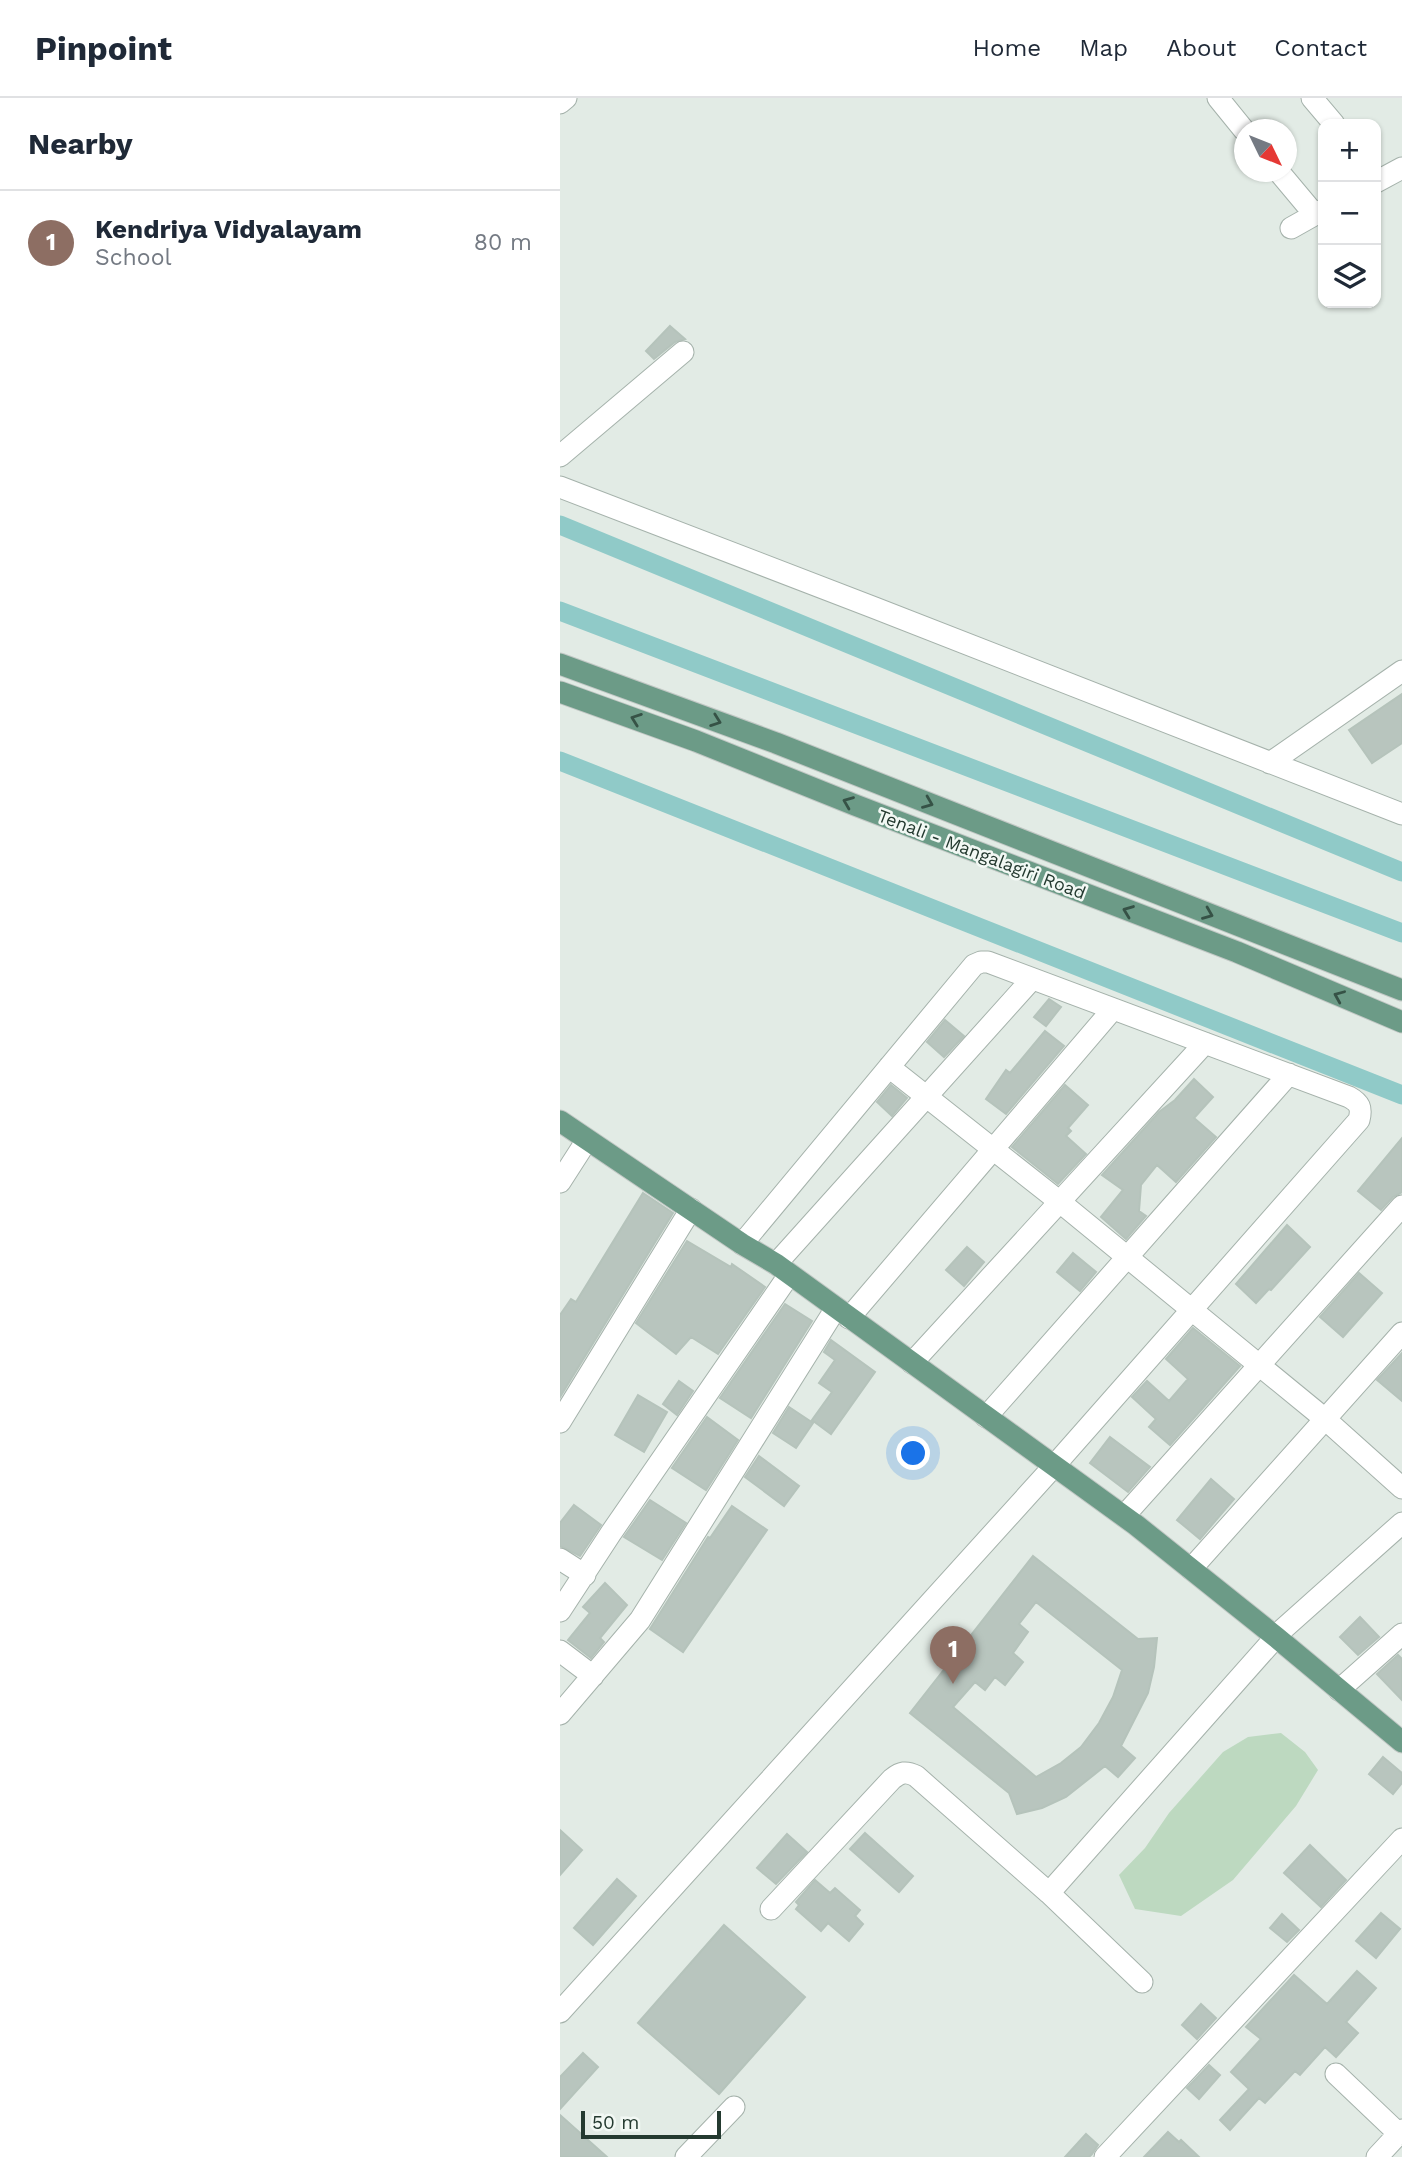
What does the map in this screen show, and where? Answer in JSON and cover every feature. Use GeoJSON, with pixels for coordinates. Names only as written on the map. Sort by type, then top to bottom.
{"type":"FeatureCollection","features":[{"type":"Feature","properties":{"kind":"main road"},"geometry":{"type":"LineString","coordinates":[[560,664],[776,743],[1402,990]]}},
{"type":"Feature","properties":{"kind":"main road","name":"Tenali - Mangalagiri Road"},"geometry":{"type":"LineString","coordinates":[[560,692],[696,741],[1237,952],[1402,1022]]}},
{"type":"Feature","properties":{"kind":"main road"},"geometry":{"type":"LineString","coordinates":[[560,1121],[782,1270],[1124,1516],[1402,1742]]}},
{"type":"Feature","properties":{"kind":"street"},"geometry":{"type":"LineString","coordinates":[[560,103],[566,98]]}},
{"type":"Feature","properties":{"kind":"street"},"geometry":{"type":"LineString","coordinates":[[1217,98],[1235,119]]}},
{"type":"Feature","properties":{"kind":"street"},"geometry":{"type":"LineString","coordinates":[[1312,98],[1330,119]]}},
{"type":"Feature","properties":{"kind":"street"},"geometry":{"type":"LineString","coordinates":[[1381,177],[1402,168]]}},
{"type":"Feature","properties":{"kind":"street"},"geometry":{"type":"LineString","coordinates":[[1289,182],[1318,212]]}},
{"type":"Feature","properties":{"kind":"street"},"geometry":{"type":"LineString","coordinates":[[1291,228],[1318,214]]}},
{"type":"Feature","properties":{"kind":"street"},"geometry":{"type":"LineString","coordinates":[[560,456],[683,352]]}},
{"type":"Feature","properties":{"kind":"street"},"geometry":{"type":"LineString","coordinates":[[560,487],[1402,814]]}},
{"type":"Feature","properties":{"kind":"street"},"geometry":{"type":"LineString","coordinates":[[1270,763],[1402,671]]}},
{"type":"Feature","properties":{"kind":"street"},"geometry":{"type":"LineString","coordinates":[[560,2012],[1192,1311],[1359,1120],[1361,1110],[1358,1102],[1289,1074],[988,962],[981,962],[974,965],[742,1244]]}},
{"type":"Feature","properties":{"kind":"street"},"geometry":{"type":"LineString","coordinates":[[560,1611],[782,1270],[927,1097],[1032,978]]}},
{"type":"Feature","properties":{"kind":"street"},"geometry":{"type":"LineString","coordinates":[[560,1714],[640,1620],[842,1313],[993,1149],[1114,1009]]}},
{"type":"Feature","properties":{"kind":"street"},"geometry":{"type":"LineString","coordinates":[[912,1363],[1205,1043]]}},
{"type":"Feature","properties":{"kind":"street"},"geometry":{"type":"LineString","coordinates":[[890,1067],[1259,1364],[1402,1488]]}},
{"type":"Feature","properties":{"kind":"street"},"geometry":{"type":"LineString","coordinates":[[986,1417],[1289,1074]]}},
{"type":"Feature","properties":{"kind":"street"},"geometry":{"type":"LineString","coordinates":[[560,1182],[587,1140]]}},
{"type":"Feature","properties":{"kind":"street"},"geometry":{"type":"LineString","coordinates":[[560,1422],[691,1209]]}},
{"type":"Feature","properties":{"kind":"street"},"geometry":{"type":"LineString","coordinates":[[1124,1516],[1259,1364],[1398,1219]]}},
{"type":"Feature","properties":{"kind":"street"},"geometry":{"type":"LineString","coordinates":[[1191,1569],[1402,1334]]}},
{"type":"Feature","properties":{"kind":"street"},"geometry":{"type":"LineString","coordinates":[[1049,1893],[1276,1637],[1402,1523]]}},
{"type":"Feature","properties":{"kind":"street"},"geometry":{"type":"LineString","coordinates":[[560,1559],[585,1575]]}},
{"type":"Feature","properties":{"kind":"street"},"geometry":{"type":"LineString","coordinates":[[1339,1690],[1402,1634]]}},
{"type":"Feature","properties":{"kind":"street"},"geometry":{"type":"LineString","coordinates":[[560,1651],[593,1676]]}},
{"type":"Feature","properties":{"kind":"street"},"geometry":{"type":"LineString","coordinates":[[771,1909],[892,1779],[900,1773],[916,1776],[1049,1893],[1142,1982]]}},
{"type":"Feature","properties":{"kind":"street"},"geometry":{"type":"LineString","coordinates":[[1105,2157],[1402,1839]]}},
{"type":"Feature","properties":{"kind":"street"},"geometry":{"type":"LineString","coordinates":[[1336,2074],[1400,2132],[1377,2157]]}},
{"type":"Feature","properties":{"kind":"street"},"geometry":{"type":"LineString","coordinates":[[686,2157],[734,2107]]}},
{"type":"Feature","properties":{"kind":"green space"},"geometry":{"type":"Polygon","coordinates":[[[1281,1733],[1305,1752],[1318,1770],[1296,1806],[1233,1880],[1181,1916],[1135,1909],[1119,1875],[1145,1848],[1169,1813],[1223,1752],[1248,1737],[1281,1733]]]}},
{"type":"Feature","properties":{"kind":"building"},"geometry":{"type":"Polygon","coordinates":[[[670,326],[685,339],[675,342],[654,359],[646,351],[670,326]]]}},
{"type":"Feature","properties":{"kind":"building"},"geometry":{"type":"Polygon","coordinates":[[[1402,694],[1402,743],[1372,763],[1349,730],[1402,694]]]}},
{"type":"Feature","properties":{"kind":"building"},"geometry":{"type":"Polygon","coordinates":[[[1049,999],[1061,1007],[1046,1026],[1034,1017],[1049,999]]]}},
{"type":"Feature","properties":{"kind":"building"},"geometry":{"type":"Polygon","coordinates":[[[945,1020],[964,1036],[944,1057],[927,1042],[945,1020]]]}},
{"type":"Feature","properties":{"kind":"building"},"geometry":{"type":"Polygon","coordinates":[[[1045,1031],[1064,1046],[1006,1114],[986,1099],[1006,1070],[1010,1073],[1045,1031]]]}},
{"type":"Feature","properties":{"kind":"building"},"geometry":{"type":"Polygon","coordinates":[[[1194,1079],[1213,1097],[1194,1118],[1216,1137],[1176,1182],[1157,1165],[1141,1185],[1139,1211],[1146,1216],[1126,1239],[1101,1217],[1123,1190],[1102,1175],[1159,1112],[1175,1100],[1194,1079]]]}},
{"type":"Feature","properties":{"kind":"building"},"geometry":{"type":"Polygon","coordinates":[[[891,1085],[907,1098],[892,1116],[877,1102],[891,1085]]]}},
{"type":"Feature","properties":{"kind":"building"},"geometry":{"type":"Polygon","coordinates":[[[1065,1085],[1088,1105],[1068,1128],[1071,1131],[1066,1136],[1086,1154],[1058,1184],[1012,1147],[1065,1085]]]}},
{"type":"Feature","properties":{"kind":"building"},"geometry":{"type":"Polygon","coordinates":[[[1402,1138],[1402,1192],[1381,1210],[1358,1191],[1402,1138]]]}},
{"type":"Feature","properties":{"kind":"building"},"geometry":{"type":"Polygon","coordinates":[[[643,1193],[673,1213],[560,1397],[560,1315],[571,1299],[576,1302],[643,1193]]]}},
{"type":"Feature","properties":{"kind":"building"},"geometry":{"type":"Polygon","coordinates":[[[1287,1225],[1310,1247],[1256,1303],[1236,1284],[1287,1225]]]}},
{"type":"Feature","properties":{"kind":"building"},"geometry":{"type":"Polygon","coordinates":[[[687,1241],[731,1267],[732,1264],[765,1287],[718,1354],[691,1337],[676,1354],[636,1323],[687,1241]]]}},
{"type":"Feature","properties":{"kind":"building"},"geometry":{"type":"Polygon","coordinates":[[[967,1247],[984,1262],[964,1286],[946,1270],[967,1247]]]}},
{"type":"Feature","properties":{"kind":"building"},"geometry":{"type":"Polygon","coordinates":[[[1073,1253],[1096,1272],[1080,1291],[1057,1272],[1073,1253]]]}},
{"type":"Feature","properties":{"kind":"building"},"geometry":{"type":"Polygon","coordinates":[[[1359,1273],[1382,1293],[1343,1337],[1320,1317],[1359,1273]]]}},
{"type":"Feature","properties":{"kind":"building"},"geometry":{"type":"Polygon","coordinates":[[[785,1304],[812,1321],[751,1418],[720,1398],[785,1304]]]}},
{"type":"Feature","properties":{"kind":"building"},"geometry":{"type":"Polygon","coordinates":[[[1193,1328],[1240,1366],[1170,1445],[1149,1427],[1156,1419],[1132,1397],[1147,1381],[1169,1401],[1188,1379],[1166,1359],[1193,1328]]]}},
{"type":"Feature","properties":{"kind":"building"},"geometry":{"type":"Polygon","coordinates":[[[831,1340],[875,1372],[831,1434],[812,1420],[832,1392],[819,1383],[835,1360],[824,1352],[831,1340]]]}},
{"type":"Feature","properties":{"kind":"building"},"geometry":{"type":"Polygon","coordinates":[[[1402,1353],[1402,1401],[1377,1380],[1402,1353]]]}},
{"type":"Feature","properties":{"kind":"building"},"geometry":{"type":"Polygon","coordinates":[[[679,1381],[693,1391],[677,1415],[663,1404],[679,1381]]]}},
{"type":"Feature","properties":{"kind":"building"},"geometry":{"type":"Polygon","coordinates":[[[638,1395],[667,1412],[644,1452],[615,1435],[638,1395]]]}},
{"type":"Feature","properties":{"kind":"building"},"geometry":{"type":"Polygon","coordinates":[[[789,1407],[813,1423],[796,1448],[773,1433],[789,1407]]]}},
{"type":"Feature","properties":{"kind":"building"},"geometry":{"type":"Polygon","coordinates":[[[707,1417],[738,1440],[706,1490],[672,1468],[707,1417]]]}},
{"type":"Feature","properties":{"kind":"building"},"geometry":{"type":"Polygon","coordinates":[[[1110,1437],[1150,1467],[1128,1492],[1090,1463],[1110,1437]]]}},
{"type":"Feature","properties":{"kind":"building"},"geometry":{"type":"Polygon","coordinates":[[[759,1456],[799,1486],[784,1506],[745,1477],[759,1456]]]}},
{"type":"Feature","properties":{"kind":"building"},"geometry":{"type":"Polygon","coordinates":[[[1211,1479],[1234,1499],[1200,1539],[1177,1520],[1211,1479]]]}},
{"type":"Feature","properties":{"kind":"building"},"geometry":{"type":"Polygon","coordinates":[[[650,1500],[686,1523],[662,1560],[624,1537],[650,1500]]]}},
{"type":"Feature","properties":{"kind":"building"},"geometry":{"type":"Polygon","coordinates":[[[574,1505],[601,1525],[580,1556],[560,1546],[560,1523],[574,1505]]]}},
{"type":"Feature","properties":{"kind":"building"},"geometry":{"type":"Polygon","coordinates":[[[732,1506],[767,1530],[683,1652],[650,1629],[708,1537],[710,1538],[732,1506]]]}},
{"type":"Feature","properties":{"kind":"building"},"geometry":{"type":"Polygon","coordinates":[[[1033,1556],[1138,1639],[1157,1638],[1148,1693],[1121,1746],[1135,1758],[1118,1777],[1105,1766],[1066,1797],[1042,1808],[1017,1814],[1009,1793],[910,1713],[1033,1556]],[[1036,1602],[1019,1624],[1028,1632],[1013,1653],[1023,1662],[1005,1685],[995,1677],[985,1690],[975,1682],[953,1707],[1036,1777],[1061,1763],[1081,1747],[1099,1723],[1113,1697],[1122,1670],[1036,1602]]]}},
{"type":"Feature","properties":{"kind":"building"},"geometry":{"type":"Polygon","coordinates":[[[605,1583],[627,1605],[600,1638],[604,1642],[591,1658],[568,1640],[590,1613],[583,1607],[605,1583]]]}},
{"type":"Feature","properties":{"kind":"building"},"geometry":{"type":"Polygon","coordinates":[[[1360,1617],[1379,1637],[1358,1655],[1340,1637],[1360,1617]]]}},
{"type":"Feature","properties":{"kind":"building"},"geometry":{"type":"Polygon","coordinates":[[[1398,1655],[1402,1659],[1402,1700],[1377,1674],[1398,1655]]]}},
{"type":"Feature","properties":{"kind":"building"},"geometry":{"type":"Polygon","coordinates":[[[1383,1757],[1402,1773],[1402,1783],[1393,1794],[1369,1774],[1383,1757]]]}},
{"type":"Feature","properties":{"kind":"building"},"geometry":{"type":"Polygon","coordinates":[[[560,1830],[582,1850],[560,1875],[560,1830]]]}},
{"type":"Feature","properties":{"kind":"building"},"geometry":{"type":"Polygon","coordinates":[[[865,1833],[913,1876],[899,1892],[850,1849],[865,1833]]]}},
{"type":"Feature","properties":{"kind":"building"},"geometry":{"type":"Polygon","coordinates":[[[787,1834],[807,1852],[776,1884],[757,1868],[787,1834]]]}},
{"type":"Feature","properties":{"kind":"building"},"geometry":{"type":"Polygon","coordinates":[[[1310,1845],[1346,1880],[1321,1907],[1284,1873],[1310,1845]]]}},
{"type":"Feature","properties":{"kind":"building"},"geometry":{"type":"Polygon","coordinates":[[[617,1879],[636,1896],[593,1945],[574,1928],[617,1879]]]}},
{"type":"Feature","properties":{"kind":"building"},"geometry":{"type":"Polygon","coordinates":[[[815,1880],[830,1893],[835,1888],[860,1910],[855,1916],[863,1924],[849,1941],[828,1923],[821,1931],[796,1909],[799,1905],[796,1902],[815,1880]]]}},
{"type":"Feature","properties":{"kind":"building"},"geometry":{"type":"Polygon","coordinates":[[[1381,1913],[1400,1929],[1376,1958],[1356,1941],[1381,1913]]]}},
{"type":"Feature","properties":{"kind":"building"},"geometry":{"type":"Polygon","coordinates":[[[1282,1914],[1299,1930],[1287,1942],[1270,1928],[1282,1914]]]}},
{"type":"Feature","properties":{"kind":"building"},"geometry":{"type":"Polygon","coordinates":[[[724,1925],[805,1997],[719,2094],[638,2023],[724,1925]]]}},
{"type":"Feature","properties":{"kind":"building"},"geometry":{"type":"Polygon","coordinates":[[[1357,1971],[1376,1988],[1346,2022],[1358,2033],[1336,2057],[1325,2047],[1300,2075],[1295,2071],[1265,2103],[1259,2098],[1230,2130],[1220,2120],[1249,2089],[1231,2072],[1261,2039],[1246,2027],[1294,1975],[1327,2004],[1357,1971]]]}},
{"type":"Feature","properties":{"kind":"building"},"geometry":{"type":"Polygon","coordinates":[[[1201,2004],[1216,2018],[1197,2039],[1182,2025],[1201,2004]]]}},
{"type":"Feature","properties":{"kind":"building"},"geometry":{"type":"Polygon","coordinates":[[[583,2053],[598,2067],[560,2109],[560,2077],[583,2053]]]}},
{"type":"Feature","properties":{"kind":"building"},"geometry":{"type":"Polygon","coordinates":[[[1209,2065],[1220,2075],[1199,2099],[1187,2088],[1209,2065]]]}},
{"type":"Feature","properties":{"kind":"building"},"geometry":{"type":"Polygon","coordinates":[[[560,2115],[607,2157],[560,2157],[560,2115]]]}},
{"type":"Feature","properties":{"kind":"building"},"geometry":{"type":"Polygon","coordinates":[[[1168,2132],[1179,2142],[1181,2140],[1199,2157],[1144,2157],[1168,2132]]]}},
{"type":"Feature","properties":{"kind":"building"},"geometry":{"type":"Polygon","coordinates":[[[1086,2134],[1098,2145],[1092,2154],[1089,2157],[1065,2157],[1086,2134]]]}},
{"type":"Feature","properties":{"kind":"waterway"},"geometry":{"type":"LineString","coordinates":[[560,525],[1402,872]]}},
{"type":"Feature","properties":{"kind":"waterway"},"geometry":{"type":"LineString","coordinates":[[560,611],[1402,933]]}},
{"type":"Feature","properties":{"kind":"waterway"},"geometry":{"type":"LineString","coordinates":[[560,761],[1402,1095]]}},
{"type":"Feature","properties":{"kind":"place","name":"Kendriya Vidyalayam"},"geometry":{"type":"Point","coordinates":[953,1684]}}]}
